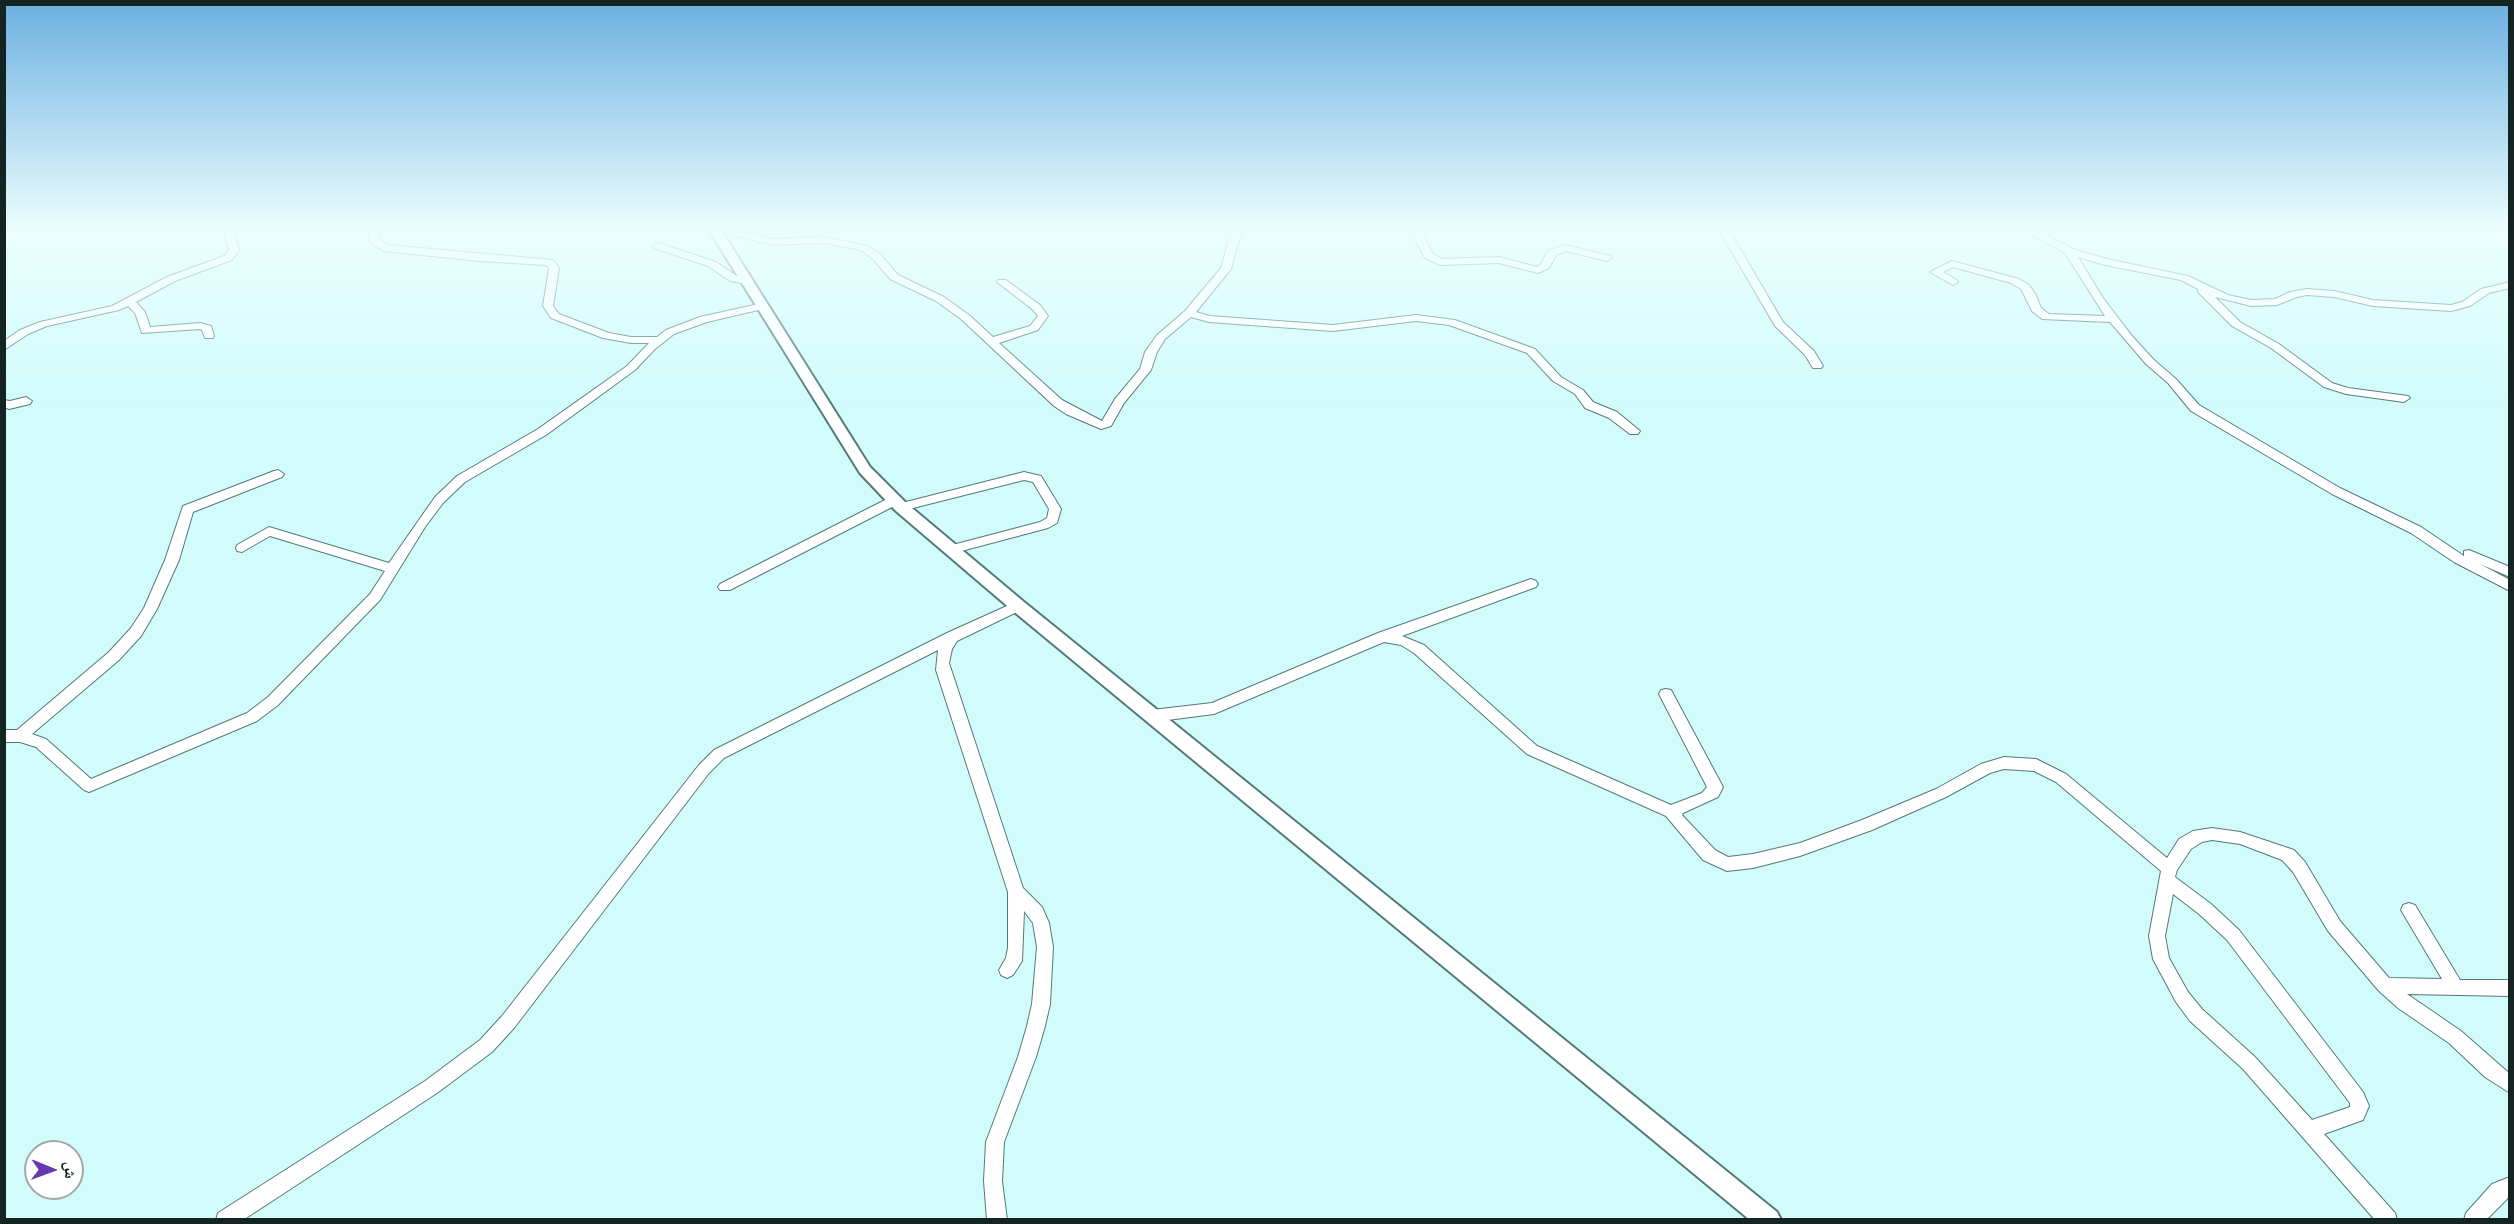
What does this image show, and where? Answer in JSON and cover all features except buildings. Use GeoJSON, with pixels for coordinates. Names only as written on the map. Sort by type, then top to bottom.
{"type":"FeatureCollection","features":[{"type":"Feature","properties":{"kind":"main road"},"geometry":{"type":"LineString","coordinates":[[751,287],[847,443],[866,470],[898,503],[1017,606],[1769,1220]]}},
{"type":"Feature","properties":{"kind":"street"},"geometry":{"type":"LineString","coordinates":[[4,347],[24,333],[44,324],[86,316],[130,302],[157,287]]}},
{"type":"Feature","properties":{"kind":"street"},"geometry":{"type":"LineString","coordinates":[[551,287],[548,306],[555,316],[607,336],[631,340],[658,340]]}},
{"type":"Feature","properties":{"kind":"street"},"geometry":{"type":"LineString","coordinates":[[915,287],[940,299],[993,341],[1058,403],[1096,424],[1103,425],[1107,423],[1119,402],[1145,370],[1157,341],[1189,313],[1210,287]]}},
{"type":"Feature","properties":{"kind":"street"},"geometry":{"type":"LineString","coordinates":[[993,341],[1034,327],[1043,316],[1036,307],[1009,287]]}},
{"type":"Feature","properties":{"kind":"street"},"geometry":{"type":"LineString","coordinates":[[1757,287],[1779,324],[1810,352],[1817,366]]}},
{"type":"Feature","properties":{"kind":"street"},"geometry":{"type":"LineString","coordinates":[[2025,287],[2036,309],[2046,317],[2114,319]]}},
{"type":"Feature","properties":{"kind":"street"},"geometry":{"type":"LineString","coordinates":[[2091,287],[2137,348],[2172,381],[2192,405],[2210,418],[2337,491],[2431,539],[2510,573]]}},
{"type":"Feature","properties":{"kind":"street"},"geometry":{"type":"LineString","coordinates":[[2197,287],[2236,324],[2275,346],[2328,385],[2346,392],[2404,398]]}},
{"type":"Feature","properties":{"kind":"street"},"geometry":{"type":"LineString","coordinates":[[2203,287],[2225,298],[2251,303],[2277,302],[2294,294],[2318,292],[2373,303],[2439,309],[2462,306],[2485,291],[2501,287]]}},
{"type":"Feature","properties":{"kind":"street"},"geometry":{"type":"LineString","coordinates":[[130,302],[140,312],[146,331],[200,326],[207,328],[209,336]]}},
{"type":"Feature","properties":{"kind":"street"},"geometry":{"type":"LineString","coordinates":[[4,736],[20,736],[41,743],[89,786],[252,717],[273,701],[375,597],[439,500],[461,479],[542,432],[631,368],[658,340],[687,324],[763,306]]}},
{"type":"Feature","properties":{"kind":"street"},"geometry":{"type":"LineString","coordinates":[[1189,313],[1209,319],[1332,328],[1416,318],[1451,322],[1531,351],[1561,382],[1579,392],[1589,405],[1613,416],[1634,431]]}},
{"type":"Feature","properties":{"kind":"street"},"geometry":{"type":"LineString","coordinates":[[4,403],[9,405],[26,401]]}},
{"type":"Feature","properties":{"kind":"street"},"geometry":{"type":"LineString","coordinates":[[20,736],[114,656],[136,632],[150,609],[172,560],[187,508],[278,474]]}},
{"type":"Feature","properties":{"kind":"street"},"geometry":{"type":"LineString","coordinates":[[724,587],[898,503],[1024,476],[1037,479],[1055,509],[1053,520],[1044,525],[950,550]]}},
{"type":"Feature","properties":{"kind":"street"},"geometry":{"type":"LineString","coordinates":[[242,548],[269,531],[393,569]]}},
{"type":"Feature","properties":{"kind":"street"},"geometry":{"type":"LineString","coordinates":[[2431,539],[2459,558],[2510,586]]}},
{"type":"Feature","properties":{"kind":"street"},"geometry":{"type":"LineString","coordinates":[[1152,716],[1214,708],[1383,637],[1531,585]]}},
{"type":"Feature","properties":{"kind":"street"},"geometry":{"type":"LineString","coordinates":[[225,1220],[431,1087],[486,1046],[508,1022],[704,769],[719,754],[1017,606]]}},
{"type":"Feature","properties":{"kind":"street"},"geometry":{"type":"LineString","coordinates":[[952,637],[945,649],[943,670],[1016,892],[1016,948],[1014,961],[1007,970]]}},
{"type":"Feature","properties":{"kind":"street"},"geometry":{"type":"LineString","coordinates":[[1383,637],[1404,641],[1419,649],[1506,730],[1532,750],[1674,813]]}},
{"type":"Feature","properties":{"kind":"street"},"geometry":{"type":"LineString","coordinates":[[1666,694],[1715,788],[1713,793],[1707,797],[1676,809],[1674,813],[1676,821],[1709,855],[1722,862],[1737,864],[1800,849],[1867,825],[1941,793],[1986,768],[2004,763],[2025,763],[2051,771],[2168,874],[2238,941],[2356,1098],[2360,1106],[2356,1114],[2309,1130]]}},
{"type":"Feature","properties":{"kind":"street"},"geometry":{"type":"LineString","coordinates":[[2388,1220],[2249,1063],[2196,1015],[2172,984],[2161,960],[2157,936],[2168,874],[2185,844],[2199,836],[2212,834],[2240,838],[2288,855],[2296,863],[2338,931],[2385,986],[2455,1037],[2491,1071],[2510,1085]]}},
{"type":"Feature","properties":{"kind":"street"},"geometry":{"type":"LineString","coordinates":[[997,1220],[993,1181],[995,1142],[1027,1057],[1041,1004],[1045,947],[1041,924],[1036,912],[1016,892]]}},
{"type":"Feature","properties":{"kind":"street"},"geometry":{"type":"LineString","coordinates":[[2409,910],[2456,988]]}},
{"type":"Feature","properties":{"kind":"street"},"geometry":{"type":"LineString","coordinates":[[2385,986],[2510,988]]}},
{"type":"Feature","properties":{"kind":"street"},"geometry":{"type":"LineString","coordinates":[[2473,1220],[2499,1191],[2510,1186]]}}]}
